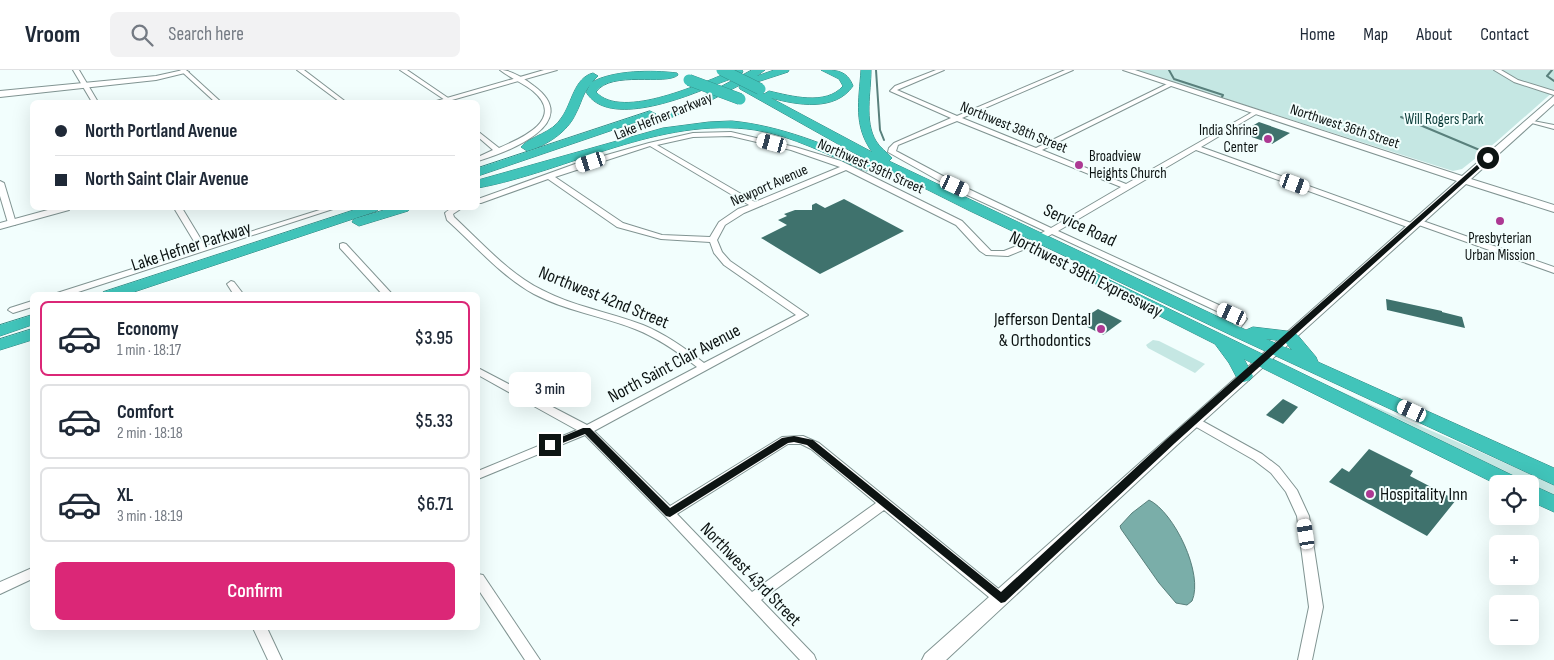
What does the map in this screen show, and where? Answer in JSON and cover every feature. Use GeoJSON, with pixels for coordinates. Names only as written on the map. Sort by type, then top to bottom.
{"type":"FeatureCollection","features":[{"type":"Feature","properties":{"kind":"highway"},"geometry":{"type":"LineString","coordinates":[[480,166],[534,144],[559,128],[568,118],[584,84],[590,77],[604,70]]}},
{"type":"Feature","properties":{"kind":"highway","name":"Northwest 39th Expressway"},"geometry":{"type":"LineString","coordinates":[[657,70],[740,100],[897,179],[1234,329],[1283,342]]}},
{"type":"Feature","properties":{"kind":"highway"},"geometry":{"type":"LineString","coordinates":[[722,70],[753,90]]}},
{"type":"Feature","properties":{"kind":"highway","name":"Lake Hefner Parkway"},"geometry":{"type":"LineString","coordinates":[[480,182],[644,126],[714,96],[760,70]]}},
{"type":"Feature","properties":{"kind":"highway"},"geometry":{"type":"LineString","coordinates":[[714,96],[784,70]]}},
{"type":"Feature","properties":{"kind":"highway"},"geometry":{"type":"LineString","coordinates":[[712,71],[753,90],[788,100],[807,101],[832,98],[846,91],[848,84],[845,79],[826,70]]}},
{"type":"Feature","properties":{"kind":"highway"},"geometry":{"type":"LineString","coordinates":[[866,70],[864,130],[869,144],[881,155],[940,191]]}},
{"type":"Feature","properties":{"kind":"highway"},"geometry":{"type":"LineString","coordinates":[[673,75],[640,72],[617,74],[597,82],[592,87],[591,92],[596,98],[606,103],[641,105],[666,100],[740,71]]}},
{"type":"Feature","properties":{"kind":"highway","name":"Lake Hefner Parkway"},"geometry":{"type":"LineString","coordinates":[[480,171],[660,110],[697,94],[740,71]]}},
{"type":"Feature","properties":{"kind":"highway"},"geometry":{"type":"LineString","coordinates":[[559,128],[564,118],[570,92],[578,74]]}},
{"type":"Feature","properties":{"kind":"highway","name":"Northwest 39th Expressway"},"geometry":{"type":"LineString","coordinates":[[753,90],[834,139],[940,191],[1219,340],[1496,475]]}},
{"type":"Feature","properties":{"kind":"highway"},"geometry":{"type":"LineString","coordinates":[[480,182],[550,165],[663,131],[689,126],[719,124],[754,127],[780,133],[897,179]]}},
{"type":"Feature","properties":{"kind":"highway","name":"Lake Hefner Parkway"},"geometry":{"type":"LineString","coordinates":[[118,292],[366,210]]}},
{"type":"Feature","properties":{"kind":"highway","name":"Lake Hefner Parkway"},"geometry":{"type":"LineString","coordinates":[[155,292],[396,210]]}},
{"type":"Feature","properties":{"kind":"highway"},"geometry":{"type":"LineString","coordinates":[[0,331],[30,321]]}},
{"type":"Feature","properties":{"kind":"highway"},"geometry":{"type":"LineString","coordinates":[[0,345],[30,335]]}},
{"type":"Feature","properties":{"kind":"highway"},"geometry":{"type":"LineString","coordinates":[[1219,340],[1232,354],[1244,376]]}},
{"type":"Feature","properties":{"kind":"highway"},"geometry":{"type":"LineString","coordinates":[[1283,342],[1304,355],[1318,368],[1554,477]]}},
{"type":"Feature","properties":{"kind":"highway"},"geometry":{"type":"LineString","coordinates":[[1539,496],[1554,504]]}},
{"type":"Feature","properties":{"kind":"main road"},"geometry":{"type":"LineString","coordinates":[[452,100],[553,70]]}},
{"type":"Feature","properties":{"kind":"main road","name":"Northwest 36th Street"},"geometry":{"type":"LineString","coordinates":[[1127,70],[1554,209]]}},
{"type":"Feature","properties":{"kind":"main road"},"geometry":{"type":"LineString","coordinates":[[0,94],[156,78],[184,71]]}},
{"type":"Feature","properties":{"kind":"main road"},"geometry":{"type":"LineString","coordinates":[[932,660],[1244,376],[1554,99]]}},
{"type":"Feature","properties":{"kind":"street"},"geometry":{"type":"LineString","coordinates":[[76,70],[94,100]]}},
{"type":"Feature","properties":{"kind":"street"},"geometry":{"type":"LineString","coordinates":[[300,70],[340,100]]}},
{"type":"Feature","properties":{"kind":"street"},"geometry":{"type":"LineString","coordinates":[[404,70],[448,100]]}},
{"type":"Feature","properties":{"kind":"street"},"geometry":{"type":"LineString","coordinates":[[480,158],[524,138],[539,128],[547,117],[548,106],[536,91],[503,70]]}},
{"type":"Feature","properties":{"kind":"street","name":"Northwest 38th Street"},"geometry":{"type":"LineString","coordinates":[[941,70],[893,90],[897,94],[1126,188]]}},
{"type":"Feature","properties":{"kind":"street"},"geometry":{"type":"LineString","coordinates":[[958,119],[1070,70]]}},
{"type":"Feature","properties":{"kind":"street"},"geometry":{"type":"LineString","coordinates":[[1497,70],[1516,81],[1554,93]]}},
{"type":"Feature","properties":{"kind":"street"},"geometry":{"type":"LineString","coordinates":[[184,71],[216,100]]}},
{"type":"Feature","properties":{"kind":"street"},"geometry":{"type":"LineString","coordinates":[[1035,151],[1171,84]]}},
{"type":"Feature","properties":{"kind":"street"},"geometry":{"type":"LineString","coordinates":[[1033,241],[1256,112]]}},
{"type":"Feature","properties":{"kind":"street","name":"Service Road"},"geometry":{"type":"LineString","coordinates":[[958,119],[896,144],[891,149],[893,153],[955,186],[1242,319],[1234,329]]}},
{"type":"Feature","properties":{"kind":"street"},"geometry":{"type":"LineString","coordinates":[[1530,121],[1554,127]]}},
{"type":"Feature","properties":{"kind":"street","name":"Northwest 39th Street"},"geometry":{"type":"LineString","coordinates":[[480,200],[549,176],[651,144],[692,135],[721,133],[744,136],[793,148],[818,155],[846,167],[954,220],[963,226],[983,249],[997,255],[1012,253],[1033,241]]}},
{"type":"Feature","properties":{"kind":"street"},"geometry":{"type":"LineString","coordinates":[[480,136],[498,151]]}},
{"type":"Feature","properties":{"kind":"street"},"geometry":{"type":"LineString","coordinates":[[651,144],[754,206]]}},
{"type":"Feature","properties":{"kind":"street"},"geometry":{"type":"LineString","coordinates":[[1195,148],[1554,270]]}},
{"type":"Feature","properties":{"kind":"street","name":"Newport Avenue"},"geometry":{"type":"LineString","coordinates":[[713,240],[722,224],[754,206],[846,167]]}},
{"type":"Feature","properties":{"kind":"street"},"geometry":{"type":"LineString","coordinates":[[549,176],[620,224],[661,237],[713,240]]}},
{"type":"Feature","properties":{"kind":"street"},"geometry":{"type":"LineString","coordinates":[[0,183],[12,223]]}},
{"type":"Feature","properties":{"kind":"street"},"geometry":{"type":"LineString","coordinates":[[0,226],[58,210]]}},
{"type":"Feature","properties":{"kind":"street"},"geometry":{"type":"LineString","coordinates":[[179,210],[203,249]]}},
{"type":"Feature","properties":{"kind":"street"},"geometry":{"type":"LineString","coordinates":[[69,292],[203,249],[315,210]]}},
{"type":"Feature","properties":{"kind":"street","name":"Northwest 42nd Street"},"geometry":{"type":"LineString","coordinates":[[454,210],[450,212],[448,217],[529,287],[574,308],[623,322],[646,331],[679,349],[704,368]]}},
{"type":"Feature","properties":{"kind":"street","name":"North Saint Clair Avenue"},"geometry":{"type":"LineString","coordinates":[[480,474],[587,430],[803,315],[727,263],[718,253],[713,240]]}},
{"type":"Feature","properties":{"kind":"street"},"geometry":{"type":"LineString","coordinates":[[343,246],[385,292]]}},
{"type":"Feature","properties":{"kind":"street"},"geometry":{"type":"LineString","coordinates":[[231,284],[237,292]]}},
{"type":"Feature","properties":{"kind":"street"},"geometry":{"type":"LineString","coordinates":[[13,310],[30,305]]}},
{"type":"Feature","properties":{"kind":"street","name":"Northwest 43rd Street"},"geometry":{"type":"LineString","coordinates":[[480,372],[587,430],[670,513],[809,660]]}},
{"type":"Feature","properties":{"kind":"street"},"geometry":{"type":"LineString","coordinates":[[1195,421],[1251,453],[1276,470],[1291,490],[1303,516],[1316,607],[1305,660]]}},
{"type":"Feature","properties":{"kind":"street"},"geometry":{"type":"LineString","coordinates":[[670,513],[786,440],[794,439],[810,442],[1001,599]]}},
{"type":"Feature","properties":{"kind":"street"},"geometry":{"type":"LineString","coordinates":[[751,600],[885,503]]}},
{"type":"Feature","properties":{"kind":"street"},"geometry":{"type":"LineString","coordinates":[[0,588],[30,574]]}},
{"type":"Feature","properties":{"kind":"street"},"geometry":{"type":"LineString","coordinates":[[480,582],[533,660]]}},
{"type":"Feature","properties":{"kind":"street"},"geometry":{"type":"LineString","coordinates":[[261,630],[275,660]]}},
{"type":"Feature","properties":{"kind":"green space","name":"Will Rogers Park"},"geometry":{"type":"Polygon","coordinates":[[[1135,70],[1554,70],[1554,91],[1462,169],[1453,171],[1135,70]]]}},
{"type":"Feature","properties":{"kind":"green space"},"geometry":{"type":"Polygon","coordinates":[[[1153,340],[1159,341],[1205,364],[1195,373],[1148,348],[1146,345],[1153,340]]]}},
{"type":"Feature","properties":{"kind":"green space"},"geometry":{"type":"Polygon","coordinates":[[[1301,373],[1532,475],[1503,475],[1301,373]]]}},
{"type":"Feature","properties":{"kind":"green space"},"geometry":{"type":"Polygon","coordinates":[[[1539,478],[1554,485],[1554,500],[1539,492],[1539,478]]]}},
{"type":"Feature","properties":{"kind":"shaded area"},"geometry":{"type":"Polygon","coordinates":[[[1149,500],[1159,507],[1177,530],[1190,560],[1195,589],[1192,601],[1187,605],[1176,603],[1159,583],[1121,529],[1120,526],[1132,513],[1149,500]]]}},
{"type":"Feature","properties":{"kind":"building","name":"India Shrine Center"},"geometry":{"type":"Polygon","coordinates":[[[1259,122],[1290,133],[1272,144],[1240,133],[1259,122]]]}},
{"type":"Feature","properties":{"kind":"building"},"geometry":{"type":"Polygon","coordinates":[[[844,199],[904,231],[820,274],[761,238],[787,225],[778,220],[787,216],[784,214],[795,210],[812,210],[812,205],[816,203],[825,208],[844,199]]]}},
{"type":"Feature","properties":{"kind":"building"},"geometry":{"type":"Polygon","coordinates":[[[1386,299],[1462,317],[1465,328],[1387,310],[1386,299]]]}},
{"type":"Feature","properties":{"kind":"building","name":"Jefferson Dental & Orthodontics"},"geometry":{"type":"Polygon","coordinates":[[[1098,309],[1122,321],[1103,335],[1078,322],[1098,309]]]}},
{"type":"Feature","properties":{"kind":"building"},"geometry":{"type":"Polygon","coordinates":[[[1283,399],[1298,407],[1283,424],[1266,415],[1283,399]]]}},
{"type":"Feature","properties":{"kind":"building","name":"Hospitality Inn"},"geometry":{"type":"Polygon","coordinates":[[[1369,449],[1413,471],[1410,476],[1456,500],[1427,536],[1329,482],[1342,468],[1349,472],[1369,449]]]}},
{"type":"Feature","properties":{"kind":"waterway"},"geometry":{"type":"LineString","coordinates":[[876,70],[880,130],[884,140]]}},
{"type":"Feature","properties":{"kind":"waterway"},"geometry":{"type":"LineString","coordinates":[[1169,70],[1174,79],[1223,95],[1222,97]]}},
{"type":"Feature","properties":{"kind":"waterway"},"geometry":{"type":"LineString","coordinates":[[1552,70],[1547,76],[1554,81]]}},
{"type":"Feature","properties":{"kind":"waterway"},"geometry":{"type":"LineString","coordinates":[[1401,117],[1482,151]]}},
{"type":"Feature","properties":{"kind":"place","name":"India Shrine Center"},"geometry":{"type":"Point","coordinates":[1268,139]}},
{"type":"Feature","properties":{"kind":"place","name":"Broadview Heights Church"},"geometry":{"type":"Point","coordinates":[1079,165]}},
{"type":"Feature","properties":{"kind":"place","name":"Presbyterian Urban Mission"},"geometry":{"type":"Point","coordinates":[1500,221]}},
{"type":"Feature","properties":{"kind":"place","name":"Jefferson Dental & Orthodontics"},"geometry":{"type":"Point","coordinates":[1101,329]}},
{"type":"Feature","properties":{"kind":"place","name":"Hospitality Inn"},"geometry":{"type":"Point","coordinates":[1370,494]}},
{"type":"Feature","properties":{"kind":"route"},"geometry":{"type":"LineString","coordinates":[[550,445],[587,430],[670,513],[786,440],[794,439],[810,442],[1001,599],[1143,467],[1360,275],[1367,266],[1440,203],[1488,158]]}}]}
